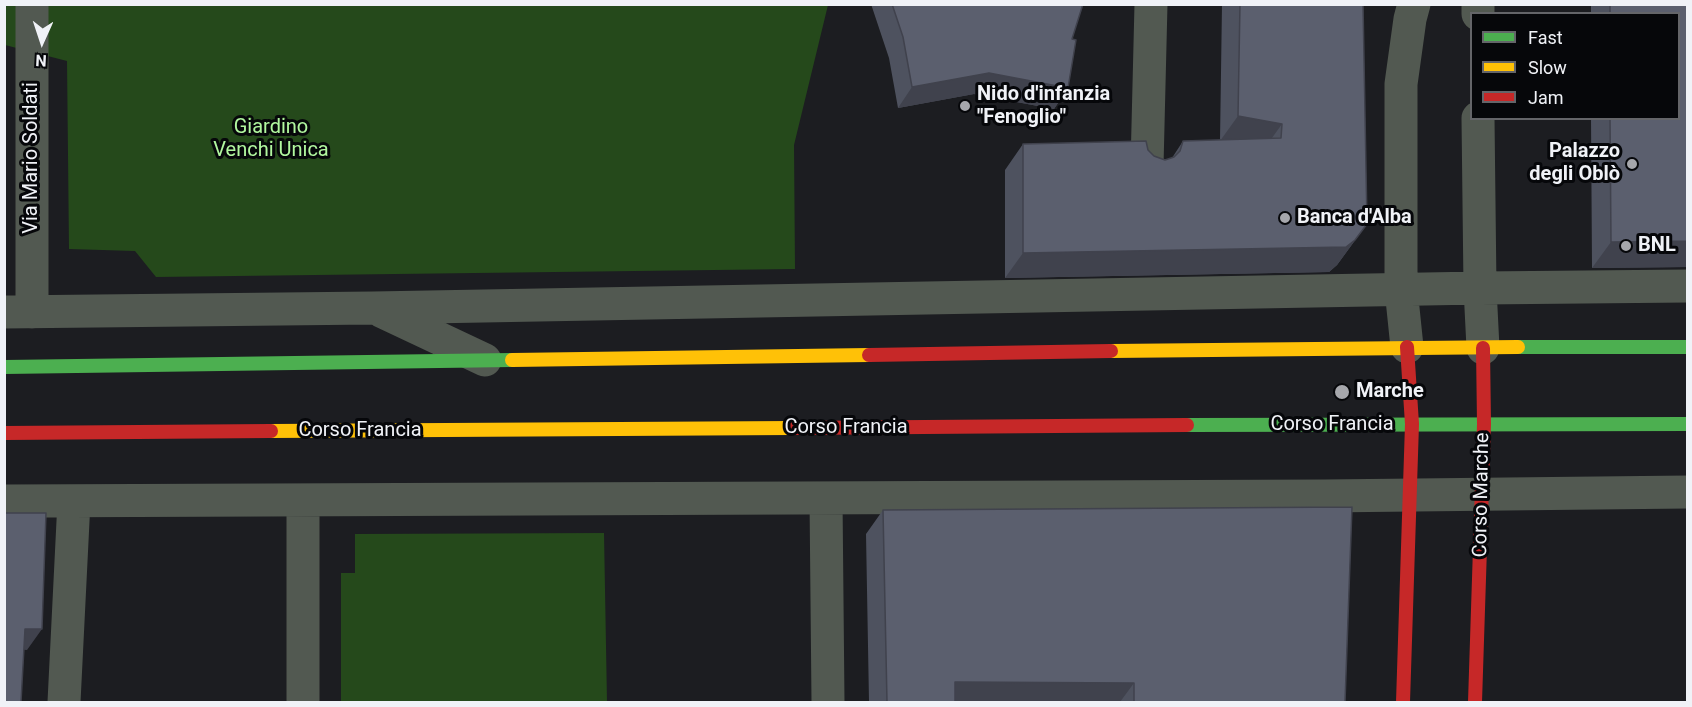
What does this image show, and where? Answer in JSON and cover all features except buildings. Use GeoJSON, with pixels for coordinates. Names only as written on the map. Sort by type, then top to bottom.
{"type":"FeatureCollection","features":[{"type":"Feature","properties":{"kind":"main road"},"geometry":{"type":"LineString","coordinates":[[4,367],[1407,347],[1688,347]]}},
{"type":"Feature","properties":{"kind":"main road"},"geometry":{"type":"LineString","coordinates":[[1403,702],[1412,424],[1407,347]]}},
{"type":"Feature","properties":{"kind":"main road","name":"Corso Marche"},"geometry":{"type":"LineString","coordinates":[[1475,702],[1484,424],[1483,348]]}},
{"type":"Feature","properties":{"kind":"main road","name":"Corso Francia"},"geometry":{"type":"LineString","coordinates":[[4,434],[1688,424]]}},
{"type":"Feature","properties":{"kind":"street","name":"Via Mario Soldati"},"geometry":{"type":"LineString","coordinates":[[18,312],[32,4]]}},
{"type":"Feature","properties":{"kind":"street"},"geometry":{"type":"LineString","coordinates":[[1147,166],[1151,4]]}},
{"type":"Feature","properties":{"kind":"street"},"geometry":{"type":"LineString","coordinates":[[1407,347],[1401,289],[1401,84],[1414,4]]}},
{"type":"Feature","properties":{"kind":"street"},"geometry":{"type":"LineString","coordinates":[[1478,120],[1480,288]]}},
{"type":"Feature","properties":{"kind":"street"},"geometry":{"type":"LineString","coordinates":[[18,312],[373,308],[1144,288],[1401,289],[1688,286]]}},
{"type":"Feature","properties":{"kind":"street","name":"Corso Marche"},"geometry":{"type":"LineString","coordinates":[[1480,288],[1483,348]]}},
{"type":"Feature","properties":{"kind":"street"},"geometry":{"type":"LineString","coordinates":[[373,308],[485,360]]}},
{"type":"Feature","properties":{"kind":"street"},"geometry":{"type":"LineString","coordinates":[[4,501],[1482,495],[1688,492]]}},
{"type":"Feature","properties":{"kind":"street"},"geometry":{"type":"LineString","coordinates":[[826,498],[828,702]]}},
{"type":"Feature","properties":{"kind":"street"},"geometry":{"type":"LineString","coordinates":[[303,500],[303,702]]}},
{"type":"Feature","properties":{"kind":"street"},"geometry":{"type":"LineString","coordinates":[[64,702],[74,501]]}},
{"type":"Feature","properties":{"kind":"green space","name":"Giardino Venchi Unica"},"geometry":{"type":"Polygon","coordinates":[[[4,5],[828,5],[794,145],[795,269],[156,277],[135,251],[69,249],[67,61],[5,45],[4,5]]]}},
{"type":"Feature","properties":{"kind":"green space"},"geometry":{"type":"Polygon","coordinates":[[[604,533],[607,702],[341,702],[341,573],[355,573],[355,534],[604,533]]]}},
{"type":"Feature","properties":{"kind":"traffic: fast"},"geometry":{"type":"LineString","coordinates":[[1518,347],[1688,347]]}},
{"type":"Feature","properties":{"kind":"traffic: fast"},"geometry":{"type":"LineString","coordinates":[[4,367],[512,360]]}},
{"type":"Feature","properties":{"kind":"traffic: fast"},"geometry":{"type":"LineString","coordinates":[[1187,425],[1688,424]]}},
{"type":"Feature","properties":{"kind":"traffic: slow"},"geometry":{"type":"LineString","coordinates":[[1111,351],[1518,347]]}},
{"type":"Feature","properties":{"kind":"traffic: slow"},"geometry":{"type":"LineString","coordinates":[[512,360],[869,355]]}},
{"type":"Feature","properties":{"kind":"traffic: slow"},"geometry":{"type":"LineString","coordinates":[[271,431],[793,428]]}},
{"type":"Feature","properties":{"kind":"traffic: jam"},"geometry":{"type":"LineString","coordinates":[[1403,702],[1412,424],[1407,347]]}},
{"type":"Feature","properties":{"kind":"traffic: jam"},"geometry":{"type":"LineString","coordinates":[[1475,702],[1484,424],[1483,348]]}},
{"type":"Feature","properties":{"kind":"traffic: jam"},"geometry":{"type":"LineString","coordinates":[[869,355],[1111,351]]}},
{"type":"Feature","properties":{"kind":"traffic: jam"},"geometry":{"type":"LineString","coordinates":[[793,428],[1187,425]]}},
{"type":"Feature","properties":{"kind":"traffic: jam"},"geometry":{"type":"LineString","coordinates":[[4,433],[271,431]]}},
{"type":"Feature","properties":{"kind":"place","name":"Nido d'infanzia \"Fenoglio\""},"geometry":{"type":"Point","coordinates":[965,106]}},
{"type":"Feature","properties":{"kind":"place","name":"Palazzo degli Oblò"},"geometry":{"type":"Point","coordinates":[1632,164]}},
{"type":"Feature","properties":{"kind":"place","name":"Banca d'Alba"},"geometry":{"type":"Point","coordinates":[1285,218]}},
{"type":"Feature","properties":{"kind":"place","name":"BNL"},"geometry":{"type":"Point","coordinates":[1626,246]}},
{"type":"Feature","properties":{"kind":"place","name":"Marche"},"geometry":{"type":"Point","coordinates":[1342,392]}}]}
